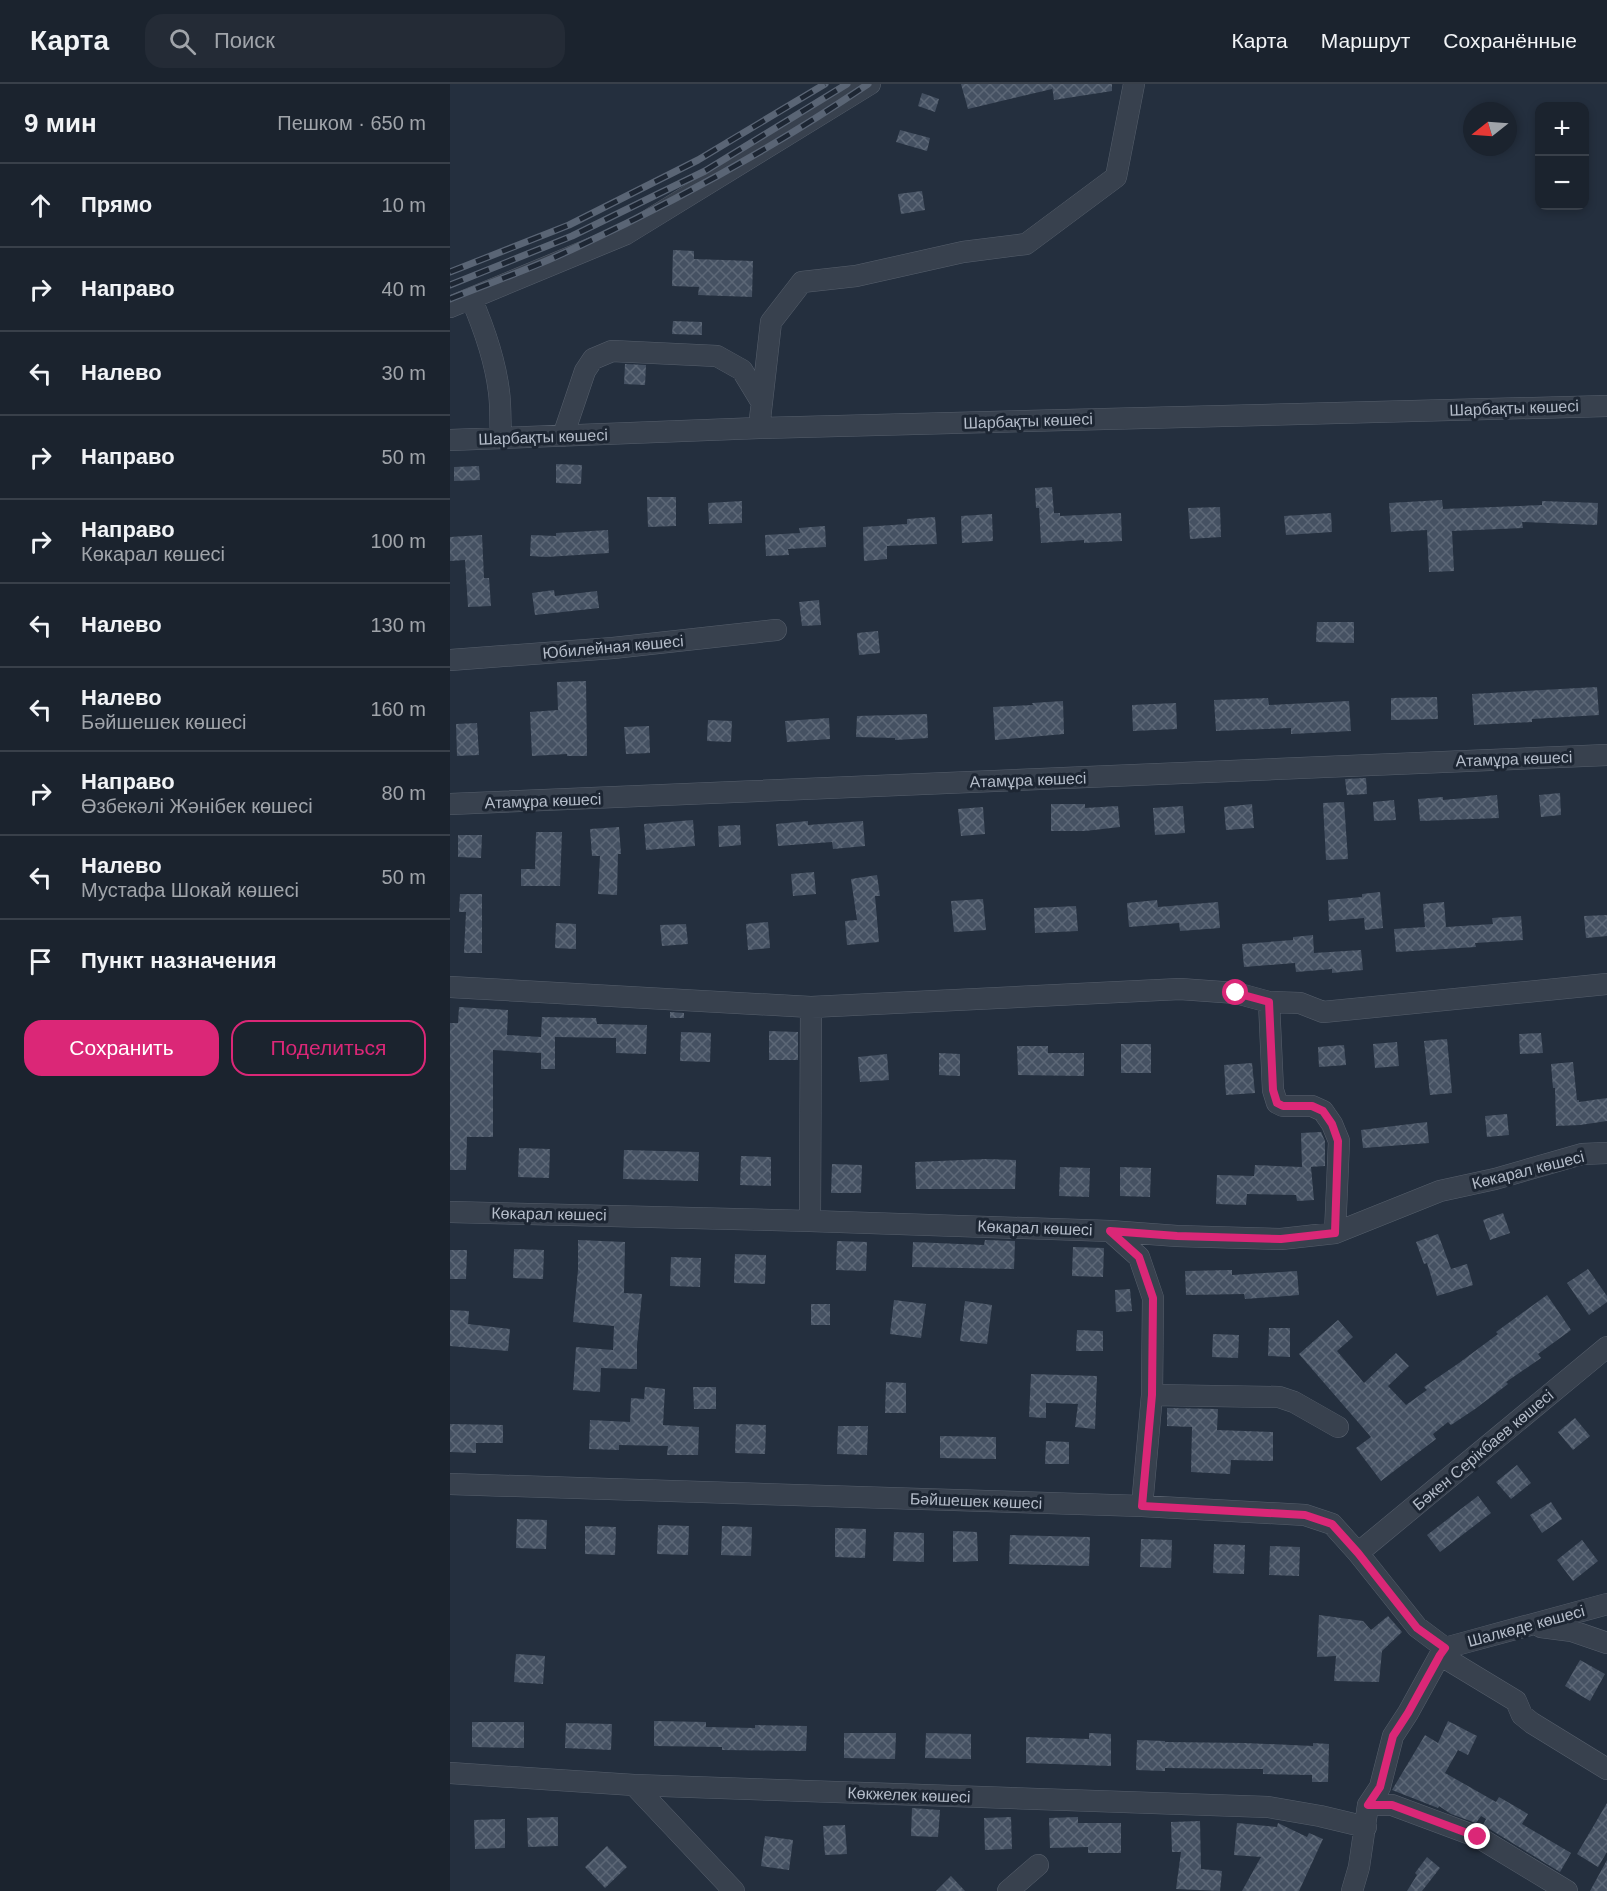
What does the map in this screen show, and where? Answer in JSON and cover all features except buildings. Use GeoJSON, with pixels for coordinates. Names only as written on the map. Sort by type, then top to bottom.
{"type":"FeatureCollection","features":[{"type":"Feature","properties":{"kind":"street"},"geometry":{"type":"LineString","coordinates":[[450,307],[626,234],[870,84]]}},
{"type":"Feature","properties":{"kind":"street"},"geometry":{"type":"LineString","coordinates":[[759,428],[771,322],[802,282],[856,276],[963,252],[1026,244],[1116,177],[1134,84]]}},
{"type":"Feature","properties":{"kind":"street"},"geometry":{"type":"LineString","coordinates":[[471,298],[484,327],[492,359],[499,392],[501,438]]}},
{"type":"Feature","properties":{"kind":"street"},"geometry":{"type":"LineString","coordinates":[[563,436],[585,371],[593,359],[612,351],[717,356],[742,370],[762,403]]}},
{"type":"Feature","properties":{"kind":"street","name":"Шарбақты көшесі"},"geometry":{"type":"LineString","coordinates":[[450,441],[759,428],[1607,406]]}},
{"type":"Feature","properties":{"kind":"street","name":"Юбилейная көшесі"},"geometry":{"type":"LineString","coordinates":[[450,660],[614,648],[776,630]]}},
{"type":"Feature","properties":{"kind":"street","name":"Атамұра көшесі"},"geometry":{"type":"LineString","coordinates":[[450,804],[1607,755]]}},
{"type":"Feature","properties":{"kind":"street"},"geometry":{"type":"LineString","coordinates":[[450,987],[811,1007],[1180,989],[1236,993],[1269,1002],[1300,1003],[1323,1012],[1607,984]]}},
{"type":"Feature","properties":{"kind":"street"},"geometry":{"type":"LineString","coordinates":[[1269,1002],[1273,1090],[1277,1103],[1283,1106],[1312,1106],[1323,1111],[1332,1124],[1338,1141],[1335,1233]]}},
{"type":"Feature","properties":{"kind":"street"},"geometry":{"type":"LineString","coordinates":[[810,1221],[811,1007]]}},
{"type":"Feature","properties":{"kind":"street","name":"Көкарал көшесі"},"geometry":{"type":"LineString","coordinates":[[450,1212],[810,1221],[1281,1239],[1335,1233],[1440,1191],[1495,1179],[1582,1154],[1607,1154]]}},
{"type":"Feature","properties":{"kind":"street"},"geometry":{"type":"LineString","coordinates":[[1110,1231],[1139,1257],[1153,1298],[1152,1395],[1142,1506]]}},
{"type":"Feature","properties":{"kind":"street","name":"Бәкен Серікбаев көшесі"},"geometry":{"type":"LineString","coordinates":[[1358,1553],[1607,1347]]}},
{"type":"Feature","properties":{"kind":"street"},"geometry":{"type":"LineString","coordinates":[[1152,1395],[1279,1397],[1294,1402],[1338,1427]]}},
{"type":"Feature","properties":{"kind":"street","name":"Бәйшешек көшесі"},"geometry":{"type":"LineString","coordinates":[[450,1484],[1142,1506],[1305,1515],[1332,1524],[1417,1628],[1443,1652],[1516,1701],[1522,1715],[1532,1723],[1607,1769]]}},
{"type":"Feature","properties":{"kind":"street","name":"Шалкөде көшесі"},"geometry":{"type":"LineString","coordinates":[[1443,1652],[1607,1604]]}},
{"type":"Feature","properties":{"kind":"street"},"geometry":{"type":"LineString","coordinates":[[1529,1625],[1572,1631],[1607,1642]]}},
{"type":"Feature","properties":{"kind":"street"},"geometry":{"type":"LineString","coordinates":[[1352,1891],[1359,1867],[1368,1805],[1380,1787],[1393,1736],[1443,1652]]}},
{"type":"Feature","properties":{"kind":"street","name":"Көкжелек көшесі"},"geometry":{"type":"LineString","coordinates":[[450,1773],[634,1785],[1268,1807],[1366,1827]]}},
{"type":"Feature","properties":{"kind":"street"},"geometry":{"type":"LineString","coordinates":[[634,1785],[734,1891]]}},
{"type":"Feature","properties":{"kind":"street"},"geometry":{"type":"LineString","coordinates":[[1368,1805],[1392,1805],[1478,1837],[1567,1891]]}},
{"type":"Feature","properties":{"kind":"street"},"geometry":{"type":"LineString","coordinates":[[1008,1891],[1038,1864]]}},
{"type":"Feature","properties":{"kind":"railway"},"geometry":{"type":"LineString","coordinates":[[450,272],[569,225],[698,160],[825,84]]}},
{"type":"Feature","properties":{"kind":"railway"},"geometry":{"type":"LineString","coordinates":[[450,285],[572,236],[705,171],[847,84]]}},
{"type":"Feature","properties":{"kind":"railway"},"geometry":{"type":"LineString","coordinates":[[450,299],[546,261],[652,210],[726,171],[868,84]]}},
{"type":"Feature","properties":{"kind":"route"},"geometry":{"type":"LineString","coordinates":[[1236,993],[1269,1002],[1273,1090],[1277,1103],[1283,1106],[1312,1106],[1323,1111],[1332,1124],[1338,1141],[1335,1233],[1281,1239],[1177,1236],[1110,1231],[1139,1257],[1153,1298],[1152,1395],[1142,1506],[1305,1515],[1332,1524],[1417,1628],[1445,1648],[1393,1736],[1380,1787],[1368,1805],[1392,1805],[1478,1837]]}}]}
